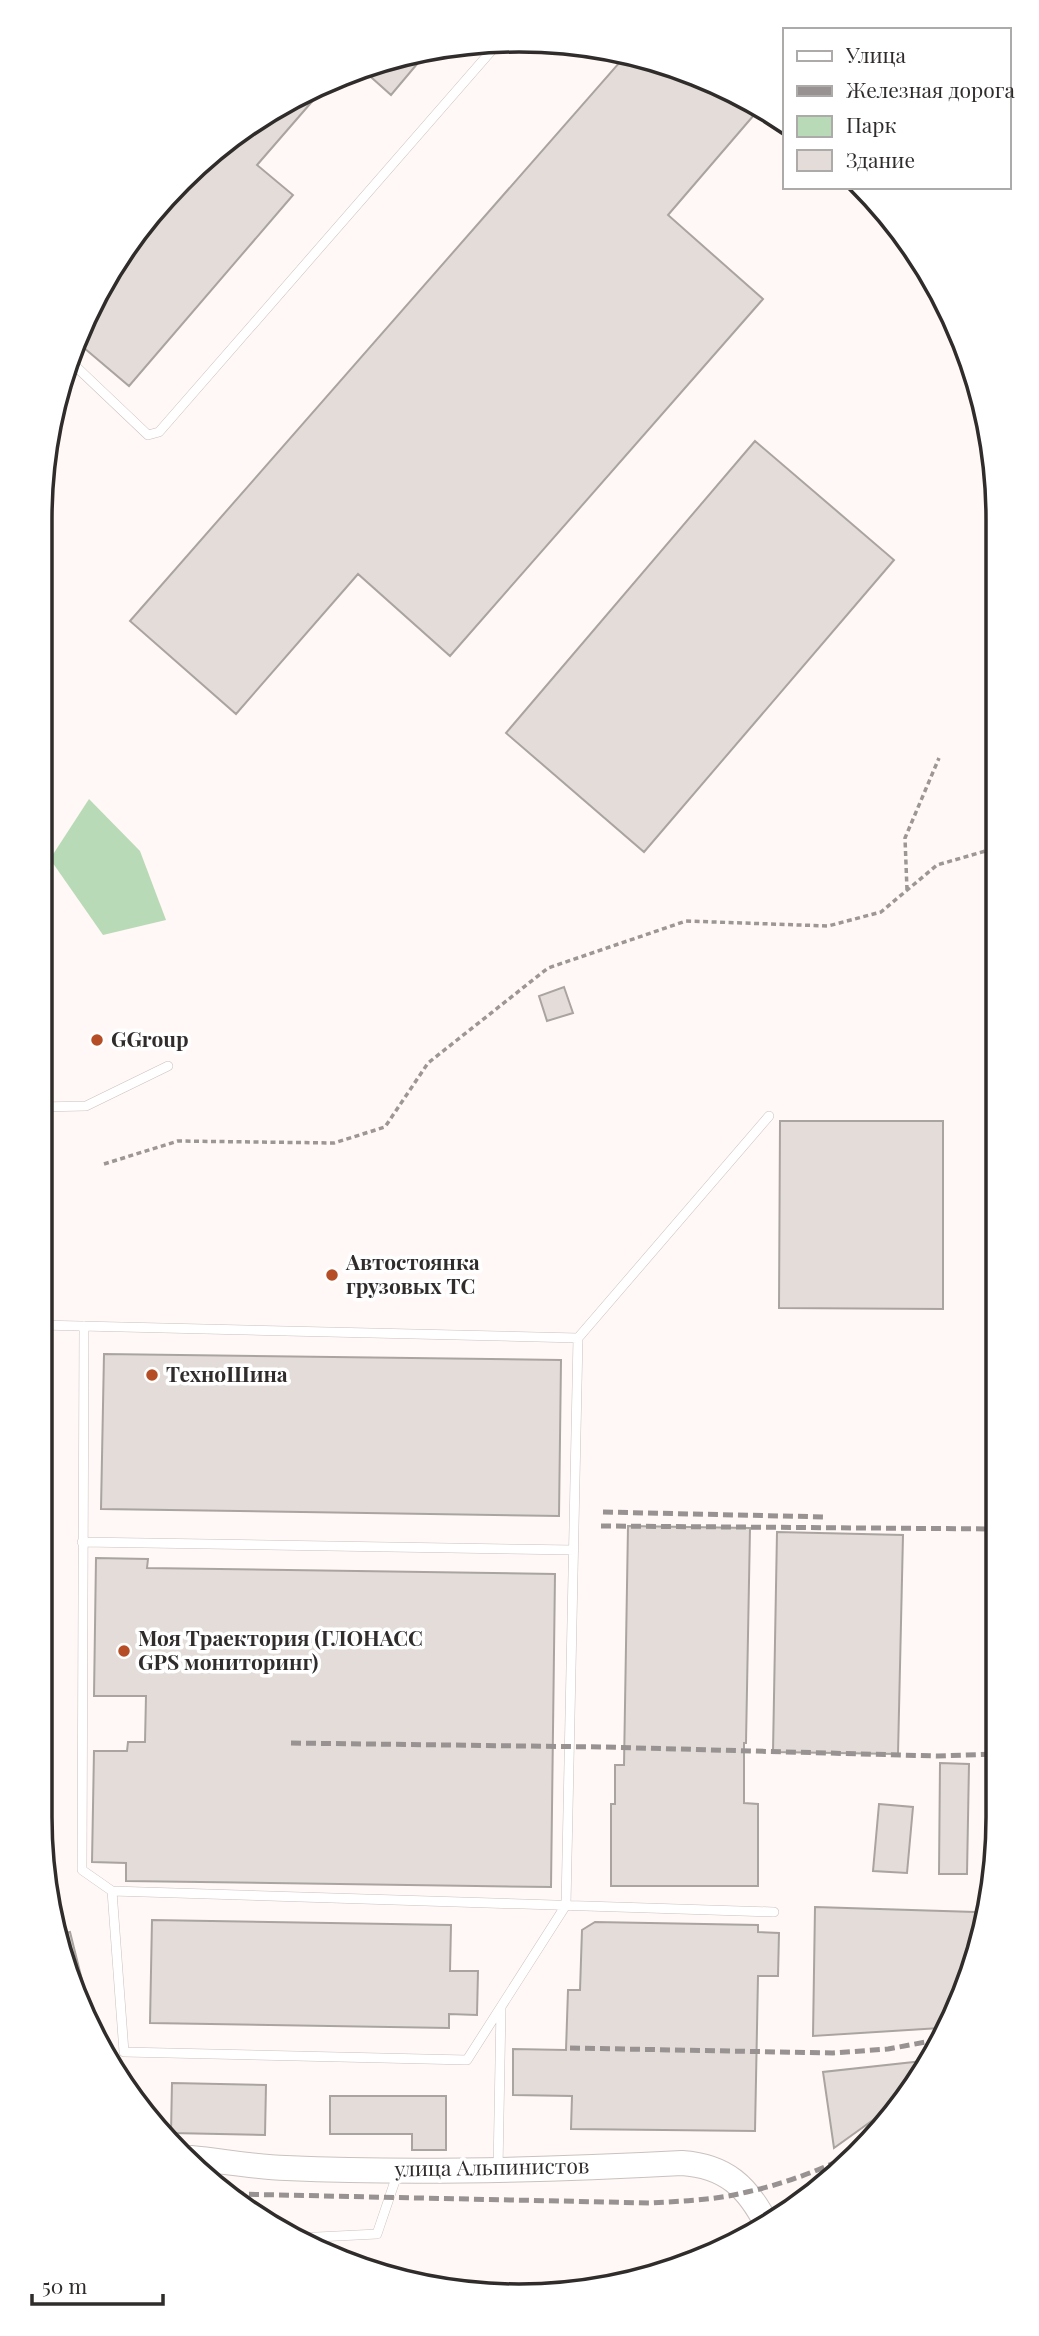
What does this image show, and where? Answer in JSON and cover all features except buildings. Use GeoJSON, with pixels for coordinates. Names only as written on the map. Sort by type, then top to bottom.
{"type":"FeatureCollection","features":[{"type":"Feature","properties":{"kind":"main road","name":"улица Альпинистов"},"geometry":{"type":"LineString","coordinates":[[202,2159],[284,2168],[498,2171],[682,2162],[715,2168],[734,2180],[761,2216]]}},
{"type":"Feature","properties":{"kind":"lane"},"geometry":{"type":"LineString","coordinates":[[77,368],[148,435],[159,432],[489,53]]}},
{"type":"Feature","properties":{"kind":"lane"},"geometry":{"type":"LineString","coordinates":[[52,1107],[86,1106],[168,1066]]}},
{"type":"Feature","properties":{"kind":"lane"},"geometry":{"type":"LineString","coordinates":[[112,1891],[124,2052],[467,2060],[566,1905],[578,1338],[769,1116]]}},
{"type":"Feature","properties":{"kind":"lane"},"geometry":{"type":"LineString","coordinates":[[52,1325],[578,1338]]}},
{"type":"Feature","properties":{"kind":"lane"},"geometry":{"type":"LineString","coordinates":[[84,1326],[82,1870],[112,1891],[774,1912]]}},
{"type":"Feature","properties":{"kind":"lane"},"geometry":{"type":"LineString","coordinates":[[82,1542],[574,1550]]}},
{"type":"Feature","properties":{"kind":"lane"},"geometry":{"type":"LineString","coordinates":[[498,2171],[501,2006]]}},
{"type":"Feature","properties":{"kind":"lane"},"geometry":{"type":"LineString","coordinates":[[317,2237],[377,2234],[399,2170]]}},
{"type":"Feature","properties":{"kind":"path"},"geometry":{"type":"LineString","coordinates":[[907,890],[905,838],[939,758]]}},
{"type":"Feature","properties":{"kind":"path"},"geometry":{"type":"LineString","coordinates":[[104,1164],[178,1141],[334,1143],[385,1127],[428,1063],[548,968],[686,921],[828,926],[881,912],[937,865],[986,851]]}},
{"type":"Feature","properties":{"kind":"green space"},"geometry":{"type":"Polygon","coordinates":[[[89,799],[140,851],[166,920],[103,935],[52,862],[52,856],[89,799]]]}},
{"type":"Feature","properties":{"kind":"railway"},"geometry":{"type":"LineString","coordinates":[[603,1512],[827,1517]]}},
{"type":"Feature","properties":{"kind":"railway"},"geometry":{"type":"LineString","coordinates":[[601,1526],[986,1529]]}},
{"type":"Feature","properties":{"kind":"railway"},"geometry":{"type":"LineString","coordinates":[[291,1743],[603,1747],[938,1756],[986,1754]]}},
{"type":"Feature","properties":{"kind":"railway"},"geometry":{"type":"LineString","coordinates":[[570,2048],[833,2053],[888,2049],[928,2042]]}},
{"type":"Feature","properties":{"kind":"railway"},"geometry":{"type":"LineString","coordinates":[[245,2194],[675,2202],[723,2197],[761,2189],[830,2165]]}},
{"type":"Feature","properties":{"kind":"place","name":"GGroup"},"geometry":{"type":"Point","coordinates":[97,1040]}},
{"type":"Feature","properties":{"kind":"place","name":"Автостоянка грузовых ТС"},"geometry":{"type":"Point","coordinates":[332,1275]}},
{"type":"Feature","properties":{"kind":"place","name":"ТехноШина"},"geometry":{"type":"Point","coordinates":[152,1375]}},
{"type":"Feature","properties":{"kind":"place","name":"Моя Траектория (ГЛОНАСС GPS мониторинг)"},"geometry":{"type":"Point","coordinates":[124,1651]}}]}
